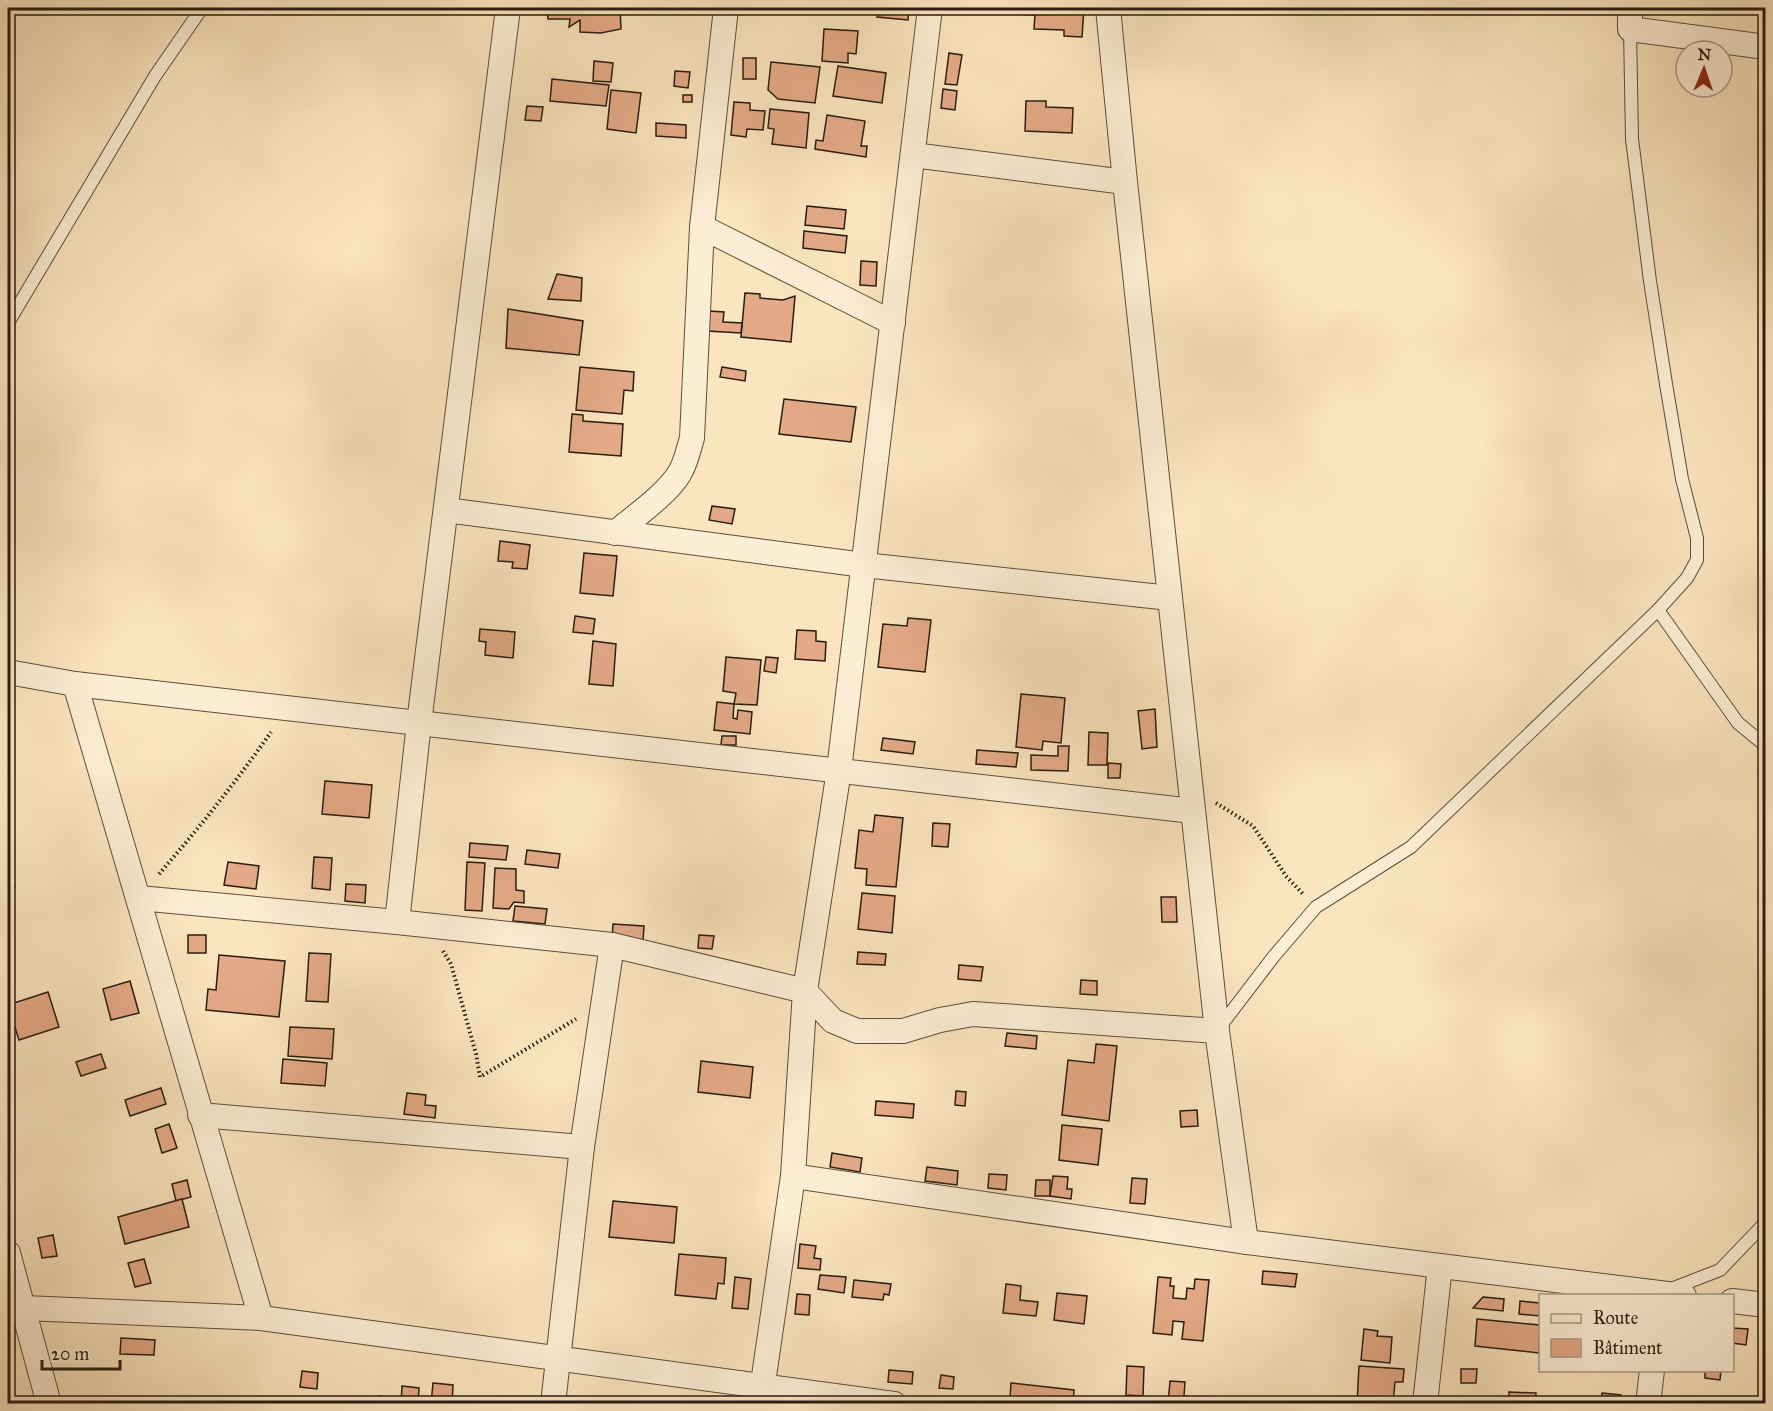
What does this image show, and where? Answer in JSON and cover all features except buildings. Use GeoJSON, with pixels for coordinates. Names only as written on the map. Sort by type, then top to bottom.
{"type":"FeatureCollection","features":[{"type":"Feature","properties":{"kind":"street"},"geometry":{"type":"LineString","coordinates":[[397,922],[419,723],[508,8]]}},
{"type":"Feature","properties":{"kind":"street"},"geometry":{"type":"LineString","coordinates":[[615,533],[678,477],[685,463],[692,438],[702,227],[726,8]]}},
{"type":"Feature","properties":{"kind":"street"},"geometry":{"type":"LineString","coordinates":[[761,1395],[793,1176],[805,991],[839,770],[930,8]]}},
{"type":"Feature","properties":{"kind":"street"},"geometry":{"type":"LineString","coordinates":[[1108,8],[1217,1031],[1246,1242]]}},
{"type":"Feature","properties":{"kind":"street"},"geometry":{"type":"LineString","coordinates":[[1630,18],[1766,47]]}},
{"type":"Feature","properties":{"kind":"street"},"geometry":{"type":"LineString","coordinates":[[913,155],[1125,182]]}},
{"type":"Feature","properties":{"kind":"street"},"geometry":{"type":"LineString","coordinates":[[702,227],[893,323]]}},
{"type":"Feature","properties":{"kind":"street"},"geometry":{"type":"LineString","coordinates":[[446,510],[864,565],[1170,598]]}},
{"type":"Feature","properties":{"kind":"street"},"geometry":{"type":"LineString","coordinates":[[8,672],[75,684],[839,770],[1192,802]]}},
{"type":"Feature","properties":{"kind":"street"},"geometry":{"type":"LineString","coordinates":[[75,684],[261,1318]]}},
{"type":"Feature","properties":{"kind":"street"},"geometry":{"type":"LineString","coordinates":[[139,898],[612,945],[805,991],[833,1021],[857,1031],[903,1031],[940,1020],[973,1014],[1217,1031]]}},
{"type":"Feature","properties":{"kind":"street"},"geometry":{"type":"LineString","coordinates":[[553,1404],[582,1147],[612,945]]}},
{"type":"Feature","properties":{"kind":"street"},"geometry":{"type":"LineString","coordinates":[[200,1114],[582,1147]]}},
{"type":"Feature","properties":{"kind":"street"},"geometry":{"type":"LineString","coordinates":[[793,1176],[1246,1242],[1661,1294]]}},
{"type":"Feature","properties":{"kind":"street"},"geometry":{"type":"LineString","coordinates":[[8,1253],[49,1404]]}},
{"type":"Feature","properties":{"kind":"street"},"geometry":{"type":"LineString","coordinates":[[1425,1404],[1440,1266]]}},
{"type":"Feature","properties":{"kind":"street"},"geometry":{"type":"LineString","coordinates":[[1734,1301],[1766,1305]]}},
{"type":"Feature","properties":{"kind":"street"},"geometry":{"type":"LineString","coordinates":[[24,1308],[261,1318],[557,1358],[761,1395],[894,1404]]}},
{"type":"Feature","properties":{"kind":"street"},"geometry":{"type":"LineString","coordinates":[[1648,1404],[1652,1372]]}},
{"type":"Feature","properties":{"kind":"lane"},"geometry":{"type":"LineString","coordinates":[[8,323],[155,76],[202,8]]}},
{"type":"Feature","properties":{"kind":"lane"},"geometry":{"type":"LineString","coordinates":[[1217,1031],[1274,956],[1316,907],[1411,847],[1659,610],[1688,578],[1697,560],[1697,537],[1682,479],[1665,384],[1632,139],[1630,18]]}},
{"type":"Feature","properties":{"kind":"lane"},"geometry":{"type":"LineString","coordinates":[[1659,610],[1738,723],[1766,746]]}},
{"type":"Feature","properties":{"kind":"lane"},"geometry":{"type":"LineString","coordinates":[[1671,1294],[1720,1270],[1766,1222]]}},
{"type":"Feature","properties":{"kind":"path"},"geometry":{"type":"LineString","coordinates":[[139,898],[206,820],[287,708]]}},
{"type":"Feature","properties":{"kind":"path"},"geometry":{"type":"LineString","coordinates":[[1192,802],[1221,805],[1253,826],[1286,876],[1316,907]]}},
{"type":"Feature","properties":{"kind":"path"},"geometry":{"type":"LineString","coordinates":[[439,945],[451,964],[476,1054],[480,1077],[582,1016]]}}]}
